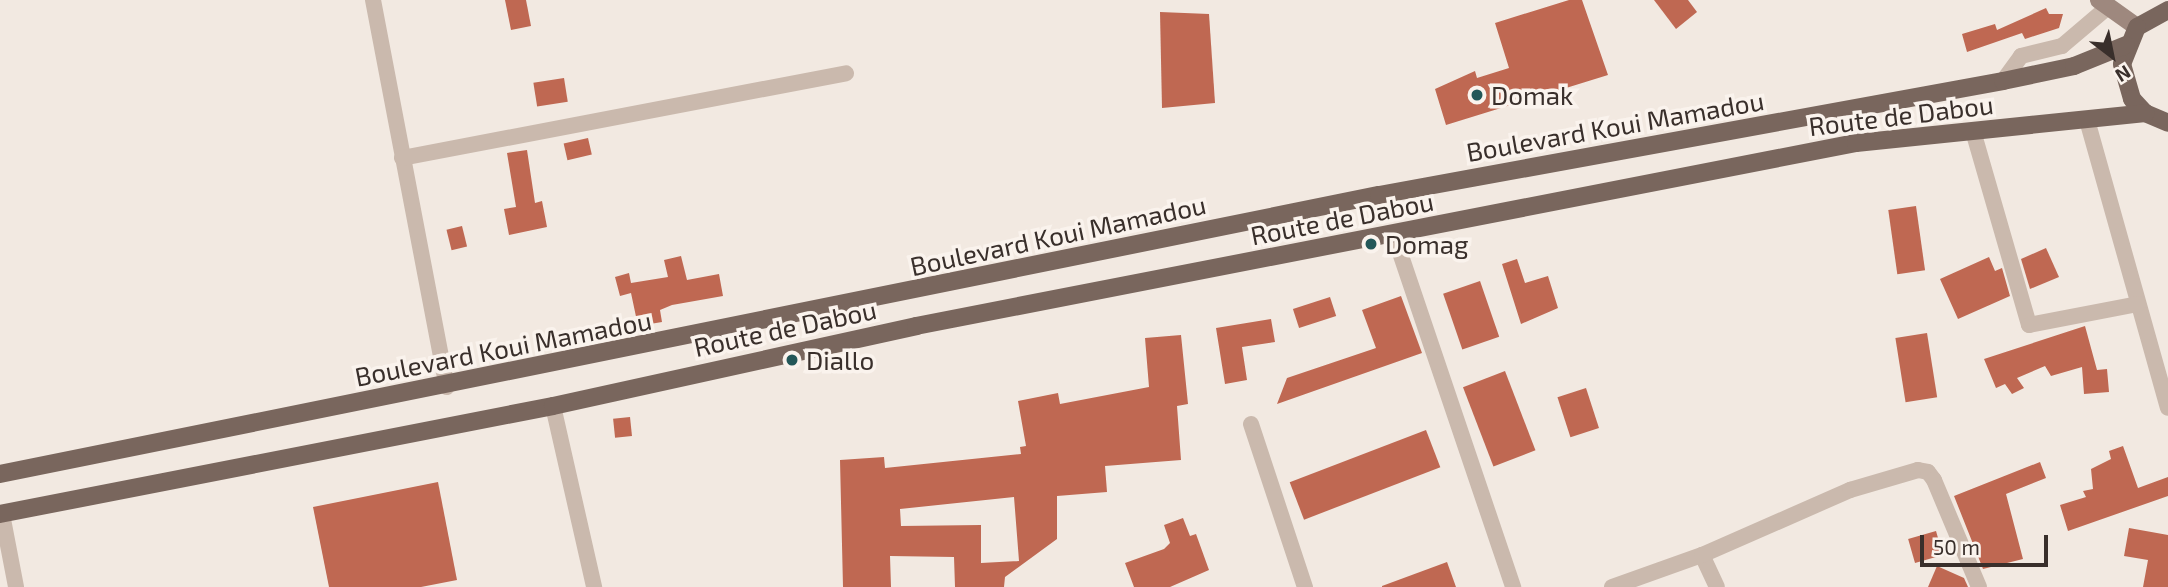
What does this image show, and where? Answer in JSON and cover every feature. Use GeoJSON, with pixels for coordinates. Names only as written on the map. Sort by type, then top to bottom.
{"type":"FeatureCollection","features":[{"type":"Feature","properties":{"kind":"main road"},"geometry":{"type":"LineString","coordinates":[[2168,9],[2137,27],[2126,45],[2124,82],[2145,113],[2168,122]]}},
{"type":"Feature","properties":{"kind":"main road","name":"Boulevard Koui Mamadou"},"geometry":{"type":"LineString","coordinates":[[0,474],[447,387],[1379,195],[2003,81],[2074,66],[2126,45]]}},
{"type":"Feature","properties":{"kind":"main road","name":"Route de Dabou"},"geometry":{"type":"LineString","coordinates":[[554,405],[916,326],[1856,143],[2145,113]]}},
{"type":"Feature","properties":{"kind":"main road"},"geometry":{"type":"LineString","coordinates":[[1,514],[554,405]]}},
{"type":"Feature","properties":{"kind":"street"},"geometry":{"type":"LineString","coordinates":[[373,0],[447,387]]}},
{"type":"Feature","properties":{"kind":"street"},"geometry":{"type":"LineString","coordinates":[[2003,81],[2021,56],[2062,46],[2104,3],[2137,27]]}},
{"type":"Feature","properties":{"kind":"street"},"geometry":{"type":"LineString","coordinates":[[402,158],[846,73]]}},
{"type":"Feature","properties":{"kind":"street"},"geometry":{"type":"LineString","coordinates":[[2087,120],[2168,408]]}},
{"type":"Feature","properties":{"kind":"street"},"geometry":{"type":"LineString","coordinates":[[1973,131],[2029,325],[2138,304]]}},
{"type":"Feature","properties":{"kind":"street"},"geometry":{"type":"LineString","coordinates":[[1394,235],[1513,587]]}},
{"type":"Feature","properties":{"kind":"street"},"geometry":{"type":"LineString","coordinates":[[554,405],[594,587]]}},
{"type":"Feature","properties":{"kind":"street"},"geometry":{"type":"LineString","coordinates":[[1251,424],[1305,587]]}},
{"type":"Feature","properties":{"kind":"street"},"geometry":{"type":"LineString","coordinates":[[1612,587],[1702,555],[1850,490],[1918,470],[1928,472],[1934,480],[1979,587]]}},
{"type":"Feature","properties":{"kind":"street"},"geometry":{"type":"LineString","coordinates":[[1,514],[16,587]]}},
{"type":"Feature","properties":{"kind":"street"},"geometry":{"type":"LineString","coordinates":[[1702,555],[1717,587]]}},
{"type":"Feature","properties":{"kind":"building"},"geometry":{"type":"Polygon","coordinates":[[[505,0],[526,0],[531,26],[511,30],[505,0]]]}},
{"type":"Feature","properties":{"kind":"building"},"geometry":{"type":"Polygon","coordinates":[[[1569,0],[1582,0],[1608,75],[1446,125],[1435,89],[1475,71],[1477,78],[1509,68],[1495,23],[1569,0]]]}},
{"type":"Feature","properties":{"kind":"building"},"geometry":{"type":"Polygon","coordinates":[[[1654,0],[1688,0],[1697,12],[1676,29],[1654,0]]]}},
{"type":"Feature","properties":{"kind":"building"},"geometry":{"type":"Polygon","coordinates":[[[2046,8],[2049,14],[2063,14],[2059,28],[2025,39],[2022,33],[1967,52],[1962,34],[1995,24],[1997,30],[2046,8]]]}},
{"type":"Feature","properties":{"kind":"building"},"geometry":{"type":"Polygon","coordinates":[[[1160,12],[1209,14],[1215,103],[1162,108],[1160,12]]]}},
{"type":"Feature","properties":{"kind":"building"},"geometry":{"type":"Polygon","coordinates":[[[564,78],[568,102],[537,107],[533,83],[564,78]]]}},
{"type":"Feature","properties":{"kind":"building"},"geometry":{"type":"Polygon","coordinates":[[[588,138],[592,155],[567,160],[564,144],[588,138]]]}},
{"type":"Feature","properties":{"kind":"building"},"geometry":{"type":"Polygon","coordinates":[[[527,150],[535,203],[542,201],[547,227],[509,235],[504,209],[516,207],[507,153],[527,150]]]}},
{"type":"Feature","properties":{"kind":"building"},"geometry":{"type":"Polygon","coordinates":[[[1916,206],[1925,270],[1897,274],[1888,210],[1916,206]]]}},
{"type":"Feature","properties":{"kind":"building"},"geometry":{"type":"Polygon","coordinates":[[[462,226],[467,246],[452,250],[446,230],[462,226]]]}},
{"type":"Feature","properties":{"kind":"building"},"geometry":{"type":"Polygon","coordinates":[[[2046,248],[2059,277],[2030,289],[2021,259],[2046,248]]]}},
{"type":"Feature","properties":{"kind":"building"},"geometry":{"type":"Polygon","coordinates":[[[681,256],[687,280],[719,274],[723,296],[672,305],[660,310],[662,322],[638,326],[631,293],[620,296],[615,277],[629,273],[631,283],[668,277],[664,260],[681,256]]]}},
{"type":"Feature","properties":{"kind":"building"},"geometry":{"type":"Polygon","coordinates":[[[1989,257],[1995,271],[2002,268],[2010,296],[1958,319],[1940,279],[1989,257]]]}},
{"type":"Feature","properties":{"kind":"building"},"geometry":{"type":"Polygon","coordinates":[[[1517,259],[1525,283],[1548,276],[1558,308],[1521,324],[1502,264],[1517,259]]]}},
{"type":"Feature","properties":{"kind":"building"},"geometry":{"type":"Polygon","coordinates":[[[1480,281],[1499,337],[1462,349],[1443,294],[1480,281]]]}},
{"type":"Feature","properties":{"kind":"building"},"geometry":{"type":"Polygon","coordinates":[[[1401,296],[1422,353],[1277,404],[1287,378],[1376,348],[1362,310],[1401,296]]]}},
{"type":"Feature","properties":{"kind":"building"},"geometry":{"type":"Polygon","coordinates":[[[1330,297],[1336,316],[1299,328],[1293,309],[1330,297]]]}},
{"type":"Feature","properties":{"kind":"building"},"geometry":{"type":"Polygon","coordinates":[[[1271,319],[1275,342],[1242,347],[1247,380],[1225,384],[1216,328],[1271,319]]]}},
{"type":"Feature","properties":{"kind":"building"},"geometry":{"type":"Polygon","coordinates":[[[2085,326],[2097,370],[2107,369],[2109,392],[2084,394],[2082,367],[2051,376],[2045,366],[2017,378],[2024,388],[2012,394],[2005,384],[1996,388],[1984,359],[2085,326]]]}},
{"type":"Feature","properties":{"kind":"building"},"geometry":{"type":"Polygon","coordinates":[[[1927,333],[1937,397],[1906,402],[1895,338],[1927,333]]]}},
{"type":"Feature","properties":{"kind":"building"},"geometry":{"type":"Polygon","coordinates":[[[1181,335],[1188,404],[1177,406],[1181,460],[1105,466],[1107,492],[1057,496],[1057,539],[1005,577],[1004,587],[955,587],[954,557],[890,556],[891,587],[843,587],[840,460],[884,457],[885,468],[1021,454],[1020,447],[1026,446],[1018,401],[1058,393],[1060,404],[1149,387],[1145,338],[1181,335]],[[1014,497],[900,509],[901,526],[981,525],[981,563],[1019,561],[1014,497]]]}},
{"type":"Feature","properties":{"kind":"building"},"geometry":{"type":"Polygon","coordinates":[[[1505,371],[1535,450],[1493,466],[1463,387],[1505,371]]]}},
{"type":"Feature","properties":{"kind":"building"},"geometry":{"type":"Polygon","coordinates":[[[1586,388],[1599,428],[1570,437],[1557,397],[1586,388]]]}},
{"type":"Feature","properties":{"kind":"building"},"geometry":{"type":"Polygon","coordinates":[[[630,417],[632,436],[615,438],[613,419],[630,417]]]}},
{"type":"Feature","properties":{"kind":"building"},"geometry":{"type":"Polygon","coordinates":[[[1426,430],[1440,467],[1304,520],[1290,482],[1426,430]]]}},
{"type":"Feature","properties":{"kind":"building"},"geometry":{"type":"Polygon","coordinates":[[[2123,446],[2138,488],[2168,477],[2168,496],[2068,531],[2060,505],[2086,497],[2083,491],[2093,489],[2091,469],[2111,459],[2109,451],[2123,446]]]}},
{"type":"Feature","properties":{"kind":"building"},"geometry":{"type":"Polygon","coordinates":[[[2040,462],[2046,478],[2006,494],[2023,559],[1983,569],[1954,496],[2040,462]]]}},
{"type":"Feature","properties":{"kind":"building"},"geometry":{"type":"Polygon","coordinates":[[[438,482],[457,580],[421,587],[329,587],[313,507],[438,482]]]}},
{"type":"Feature","properties":{"kind":"building"},"geometry":{"type":"Polygon","coordinates":[[[1183,518],[1190,536],[1196,534],[1209,570],[1170,587],[1134,587],[1125,563],[1164,549],[1170,543],[1164,525],[1183,518]]]}},
{"type":"Feature","properties":{"kind":"building"},"geometry":{"type":"Polygon","coordinates":[[[2129,528],[2168,535],[2168,587],[2143,587],[2148,560],[2124,556],[2129,528]]]}},
{"type":"Feature","properties":{"kind":"building"},"geometry":{"type":"Polygon","coordinates":[[[1936,531],[1943,555],[1915,563],[1908,539],[1936,531]]]}},
{"type":"Feature","properties":{"kind":"building"},"geometry":{"type":"Polygon","coordinates":[[[1447,562],[1456,587],[1382,587],[1382,586],[1447,562]]]}},
{"type":"Feature","properties":{"kind":"building"},"geometry":{"type":"Polygon","coordinates":[[[1937,566],[1964,578],[1968,587],[1928,587],[1937,566]]]}},
{"type":"Feature","properties":{"kind":"place","name":"Domak"},"geometry":{"type":"Point","coordinates":[1477,95]}},
{"type":"Feature","properties":{"kind":"place","name":"Domag"},"geometry":{"type":"Point","coordinates":[1371,244]}},
{"type":"Feature","properties":{"kind":"place","name":"Diallo"},"geometry":{"type":"Point","coordinates":[792,360]}}]}
